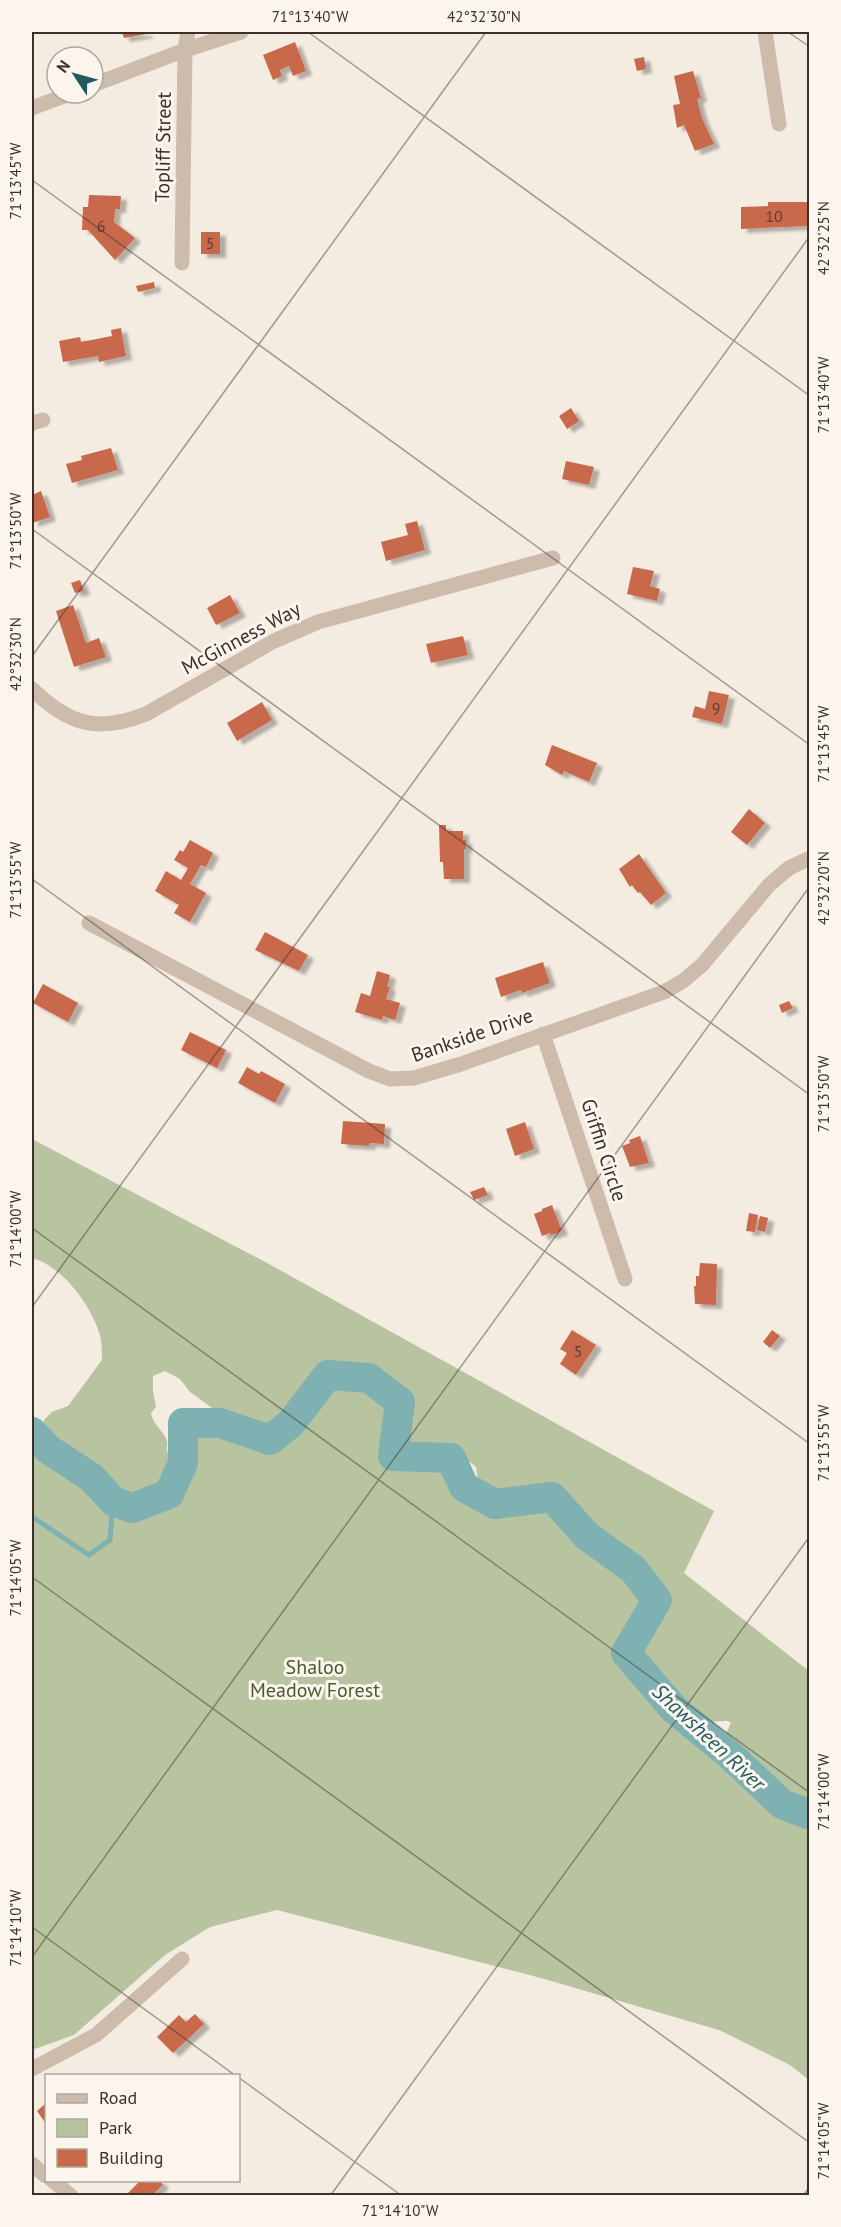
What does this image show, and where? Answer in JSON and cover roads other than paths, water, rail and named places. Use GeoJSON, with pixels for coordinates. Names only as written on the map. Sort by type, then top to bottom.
{"type":"FeatureCollection","features":[{"type":"Feature","properties":{"kind":"street","name":"Topliff Street"},"geometry":{"type":"LineString","coordinates":[[182,263],[188,32]]}},
{"type":"Feature","properties":{"kind":"street"},"geometry":{"type":"LineString","coordinates":[[105,80],[241,32]]}},
{"type":"Feature","properties":{"kind":"street"},"geometry":{"type":"LineString","coordinates":[[765,32],[779,124]]}},
{"type":"Feature","properties":{"kind":"street","name":"McGinness Way"},"geometry":{"type":"LineString","coordinates":[[32,689],[58,710],[88,724],[104,725],[126,722],[146,714],[274,641],[318,622],[553,558]]}},
{"type":"Feature","properties":{"kind":"street","name":"Bankside Drive"},"geometry":{"type":"LineString","coordinates":[[89,923],[369,1071],[390,1079],[414,1078],[664,992],[683,981],[702,965],[769,885],[789,868],[810,858]]}},
{"type":"Feature","properties":{"kind":"street","name":"Griffin Circle"},"geometry":{"type":"LineString","coordinates":[[543,1034],[625,1279]]}},
{"type":"Feature","properties":{"kind":"street"},"geometry":{"type":"LineString","coordinates":[[32,2069],[96,2035],[182,1959]]}},
{"type":"Feature","properties":{"kind":"street"},"geometry":{"type":"LineString","coordinates":[[32,2164],[45,2175]]}},
{"type":"Feature","properties":{"kind":"street"},"geometry":{"type":"LineString","coordinates":[[53,2182],[71,2196]]}},
{"type":"Feature","properties":{"kind":"waterway","name":"Shawsheen River"},"geometry":{"type":"LineString","coordinates":[[32,1432],[48,1449],[92,1478],[113,1501],[132,1508],[169,1494],[183,1463],[183,1423],[220,1423],[270,1440],[291,1423],[328,1375],[369,1378],[400,1402],[393,1456],[451,1458],[464,1487],[495,1504],[552,1497],[587,1536],[633,1569],[657,1600],[626,1653],[674,1709],[731,1756],[782,1804],[810,1815]]}},
{"type":"Feature","properties":{"kind":"waterway"},"geometry":{"type":"LineString","coordinates":[[32,1519],[34,1518],[89,1555],[110,1540],[113,1501]]}},
{"type":"Feature","properties":{"kind":"park label","name":"Shaloo Meadow Forest"},"geometry":{"type":"Point","coordinates":[315,1678]}}]}
